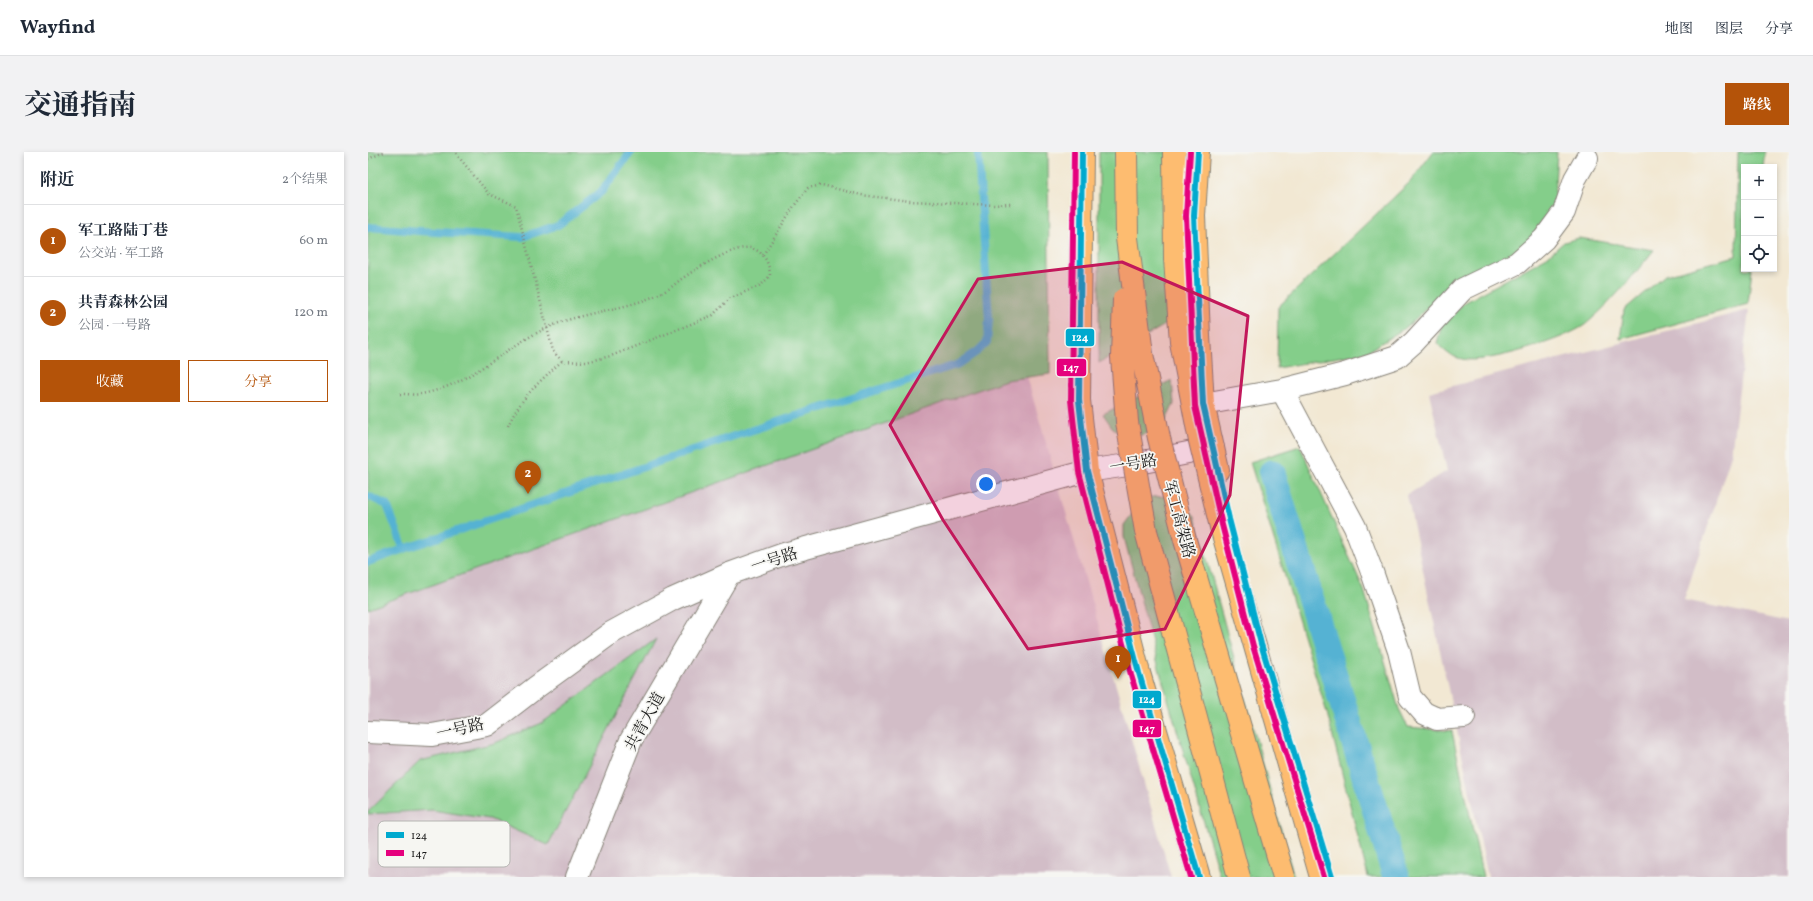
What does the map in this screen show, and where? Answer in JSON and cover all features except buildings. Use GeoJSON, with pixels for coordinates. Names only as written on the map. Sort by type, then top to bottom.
{"type":"FeatureCollection","features":[{"type":"Feature","properties":{"kind":"main road"},"geometry":{"type":"LineString","coordinates":[[1082,152],[1079,400],[1087,471],[1139,673],[1199,877]]}},
{"type":"Feature","properties":{"kind":"main road","name":"军工高架路"},"geometry":{"type":"LineString","coordinates":[[1126,152],[1127,238],[1142,354],[1159,438],[1185,540],[1284,877]]}},
{"type":"Feature","properties":{"kind":"main road"},"geometry":{"type":"LineString","coordinates":[[1174,152],[1175,259],[1182,342],[1200,441],[1221,528],[1321,877]]}},
{"type":"Feature","properties":{"kind":"main road"},"geometry":{"type":"LineString","coordinates":[[1198,152],[1194,216],[1203,404],[1261,644],[1332,877]]}},
{"type":"Feature","properties":{"kind":"main road"},"geometry":{"type":"LineString","coordinates":[[1127,238],[1122,357],[1127,422],[1145,523],[1239,877]]}},
{"type":"Feature","properties":{"kind":"street"},"geometry":{"type":"LineString","coordinates":[[1203,404],[1282,390],[1345,374],[1397,357],[1414,342],[1463,289],[1517,263],[1544,239],[1564,212],[1575,180],[1587,158]]}},
{"type":"Feature","properties":{"kind":"street"},"geometry":{"type":"LineString","coordinates":[[1282,390],[1355,528],[1372,572],[1396,644],[1410,697],[1424,713],[1437,719],[1464,716]]}},
{"type":"Feature","properties":{"kind":"street","name":"一号路"},"geometry":{"type":"LineString","coordinates":[[368,732],[432,735],[487,725],[535,688],[611,634],[673,599],[729,574],[784,554],[1087,471],[1128,465],[1213,448]]}},
{"type":"Feature","properties":{"kind":"street","name":"共青大道"},"geometry":{"type":"LineString","coordinates":[[577,877],[631,740],[729,574]]}},
{"type":"Feature","properties":{"kind":"path"},"geometry":{"type":"LineString","coordinates":[[368,159],[384,152]]}},
{"type":"Feature","properties":{"kind":"path"},"geometry":{"type":"LineString","coordinates":[[400,394],[421,394],[466,378],[514,346],[547,327],[578,317],[630,305],[666,291],[681,279],[736,250],[751,248],[763,255],[770,267],[770,276],[761,285],[729,299],[713,315],[611,356],[586,362],[562,361],[553,351],[547,327],[527,247],[516,206],[489,194],[456,155],[456,152]]}},
{"type":"Feature","properties":{"kind":"path"},"geometry":{"type":"LineString","coordinates":[[763,255],[794,206],[808,188],[822,185],[860,195],[910,202],[995,205],[1011,204]]}},
{"type":"Feature","properties":{"kind":"path"},"geometry":{"type":"LineString","coordinates":[[508,426],[516,408],[529,393],[562,361]]}},
{"type":"Feature","properties":{"kind":"highlighted area"},"geometry":{"type":"Polygon","coordinates":[[[1122,262],[1248,316],[1230,495],[1165,629],[1028,649],[943,520],[890,425],[978,279],[1122,262]]]}},
{"type":"Feature","properties":{"kind":"shaded area"},"geometry":{"type":"Polygon","coordinates":[[[1749,310],[1731,455],[1684,600],[1789,622],[1789,877],[1488,877],[1407,495],[1447,471],[1429,392],[1749,310]]]}},
{"type":"Feature","properties":{"kind":"shaded area"},"geometry":{"type":"Polygon","coordinates":[[[1027,377],[1171,877],[368,877],[368,608],[1006,380],[1027,377]]]}},
{"type":"Feature","properties":{"kind":"green space"},"geometry":{"type":"Polygon","coordinates":[[[368,152],[1048,152],[1050,374],[1006,380],[368,608],[368,152]]]}},
{"type":"Feature","properties":{"kind":"green space"},"geometry":{"type":"Polygon","coordinates":[[[1099,152],[1170,152],[1170,322],[1099,363],[1099,152]]]}},
{"type":"Feature","properties":{"kind":"green space"},"geometry":{"type":"Polygon","coordinates":[[[1433,152],[1557,152],[1554,201],[1547,223],[1528,248],[1494,266],[1453,283],[1408,326],[1367,352],[1277,368],[1278,307],[1410,182],[1433,152]]]}},
{"type":"Feature","properties":{"kind":"green space"},"geometry":{"type":"Polygon","coordinates":[[[1738,152],[1765,152],[1763,164],[1741,164],[1741,272],[1752,272],[1748,304],[1620,339],[1624,310],[1665,275],[1736,256],[1738,152]]]}},
{"type":"Feature","properties":{"kind":"green space"},"geometry":{"type":"Polygon","coordinates":[[[1579,238],[1654,250],[1622,289],[1595,316],[1586,324],[1562,337],[1506,355],[1473,360],[1462,359],[1451,355],[1437,343],[1442,324],[1464,303],[1547,257],[1564,242],[1579,238]]]}},
{"type":"Feature","properties":{"kind":"green space"},"geometry":{"type":"Polygon","coordinates":[[[1172,380],[1174,404],[1165,422],[1152,432],[1137,436],[1122,435],[1112,427],[1103,414],[1172,380]]]}},
{"type":"Feature","properties":{"kind":"green space"},"geometry":{"type":"Polygon","coordinates":[[[1300,446],[1364,590],[1399,709],[1408,727],[1452,731],[1483,877],[1368,877],[1327,713],[1250,462],[1300,446]]]}},
{"type":"Feature","properties":{"kind":"green space"},"geometry":{"type":"Polygon","coordinates":[[[1168,496],[1185,505],[1195,516],[1294,877],[1220,877],[1160,672],[1124,537],[1124,525],[1135,510],[1151,497],[1168,496]]]}},
{"type":"Feature","properties":{"kind":"green space"},"geometry":{"type":"Polygon","coordinates":[[[656,639],[548,845],[510,828],[510,821],[494,821],[432,810],[368,814],[368,812],[420,761],[495,743],[542,723],[656,639]]]}},
{"type":"Feature","properties":{"kind":"waterway"},"geometry":{"type":"LineString","coordinates":[[368,227],[522,237],[558,225],[601,192],[631,152]]}},
{"type":"Feature","properties":{"kind":"waterway"},"geometry":{"type":"LineString","coordinates":[[368,496],[387,505],[404,549],[734,436],[959,364],[978,351],[987,342],[989,320],[978,152]]}},
{"type":"Feature","properties":{"kind":"waterway"},"geometry":{"type":"LineString","coordinates":[[1272,473],[1396,877]]}},
{"type":"Feature","properties":{"kind":"waterway"},"geometry":{"type":"LineString","coordinates":[[368,562],[404,549]]}},
{"type":"Feature","properties":{"kind":"transit line","name":"147"},"geometry":{"type":"LineString","coordinates":[[1074,152],[1071,400],[1079,472],[1131,675],[1191,877]]}},
{"type":"Feature","properties":{"kind":"transit line","name":"124"},"geometry":{"type":"LineString","coordinates":[[1082,152],[1079,400],[1087,471],[1139,673],[1199,877]]}},
{"type":"Feature","properties":{"kind":"transit line","name":"147"},"geometry":{"type":"LineString","coordinates":[[1190,152],[1186,216],[1195,406],[1221,521],[1253,646],[1324,877]]}},
{"type":"Feature","properties":{"kind":"transit line","name":"124"},"geometry":{"type":"LineString","coordinates":[[1198,152],[1194,216],[1203,404],[1229,519],[1261,644],[1332,877]]}},
{"type":"Feature","properties":{"kind":"place","name":"共青森林公园"},"geometry":{"type":"Point","coordinates":[528,494]}},
{"type":"Feature","properties":{"kind":"place","name":"军工路陆丁巷"},"geometry":{"type":"Point","coordinates":[1118,679]}}]}
